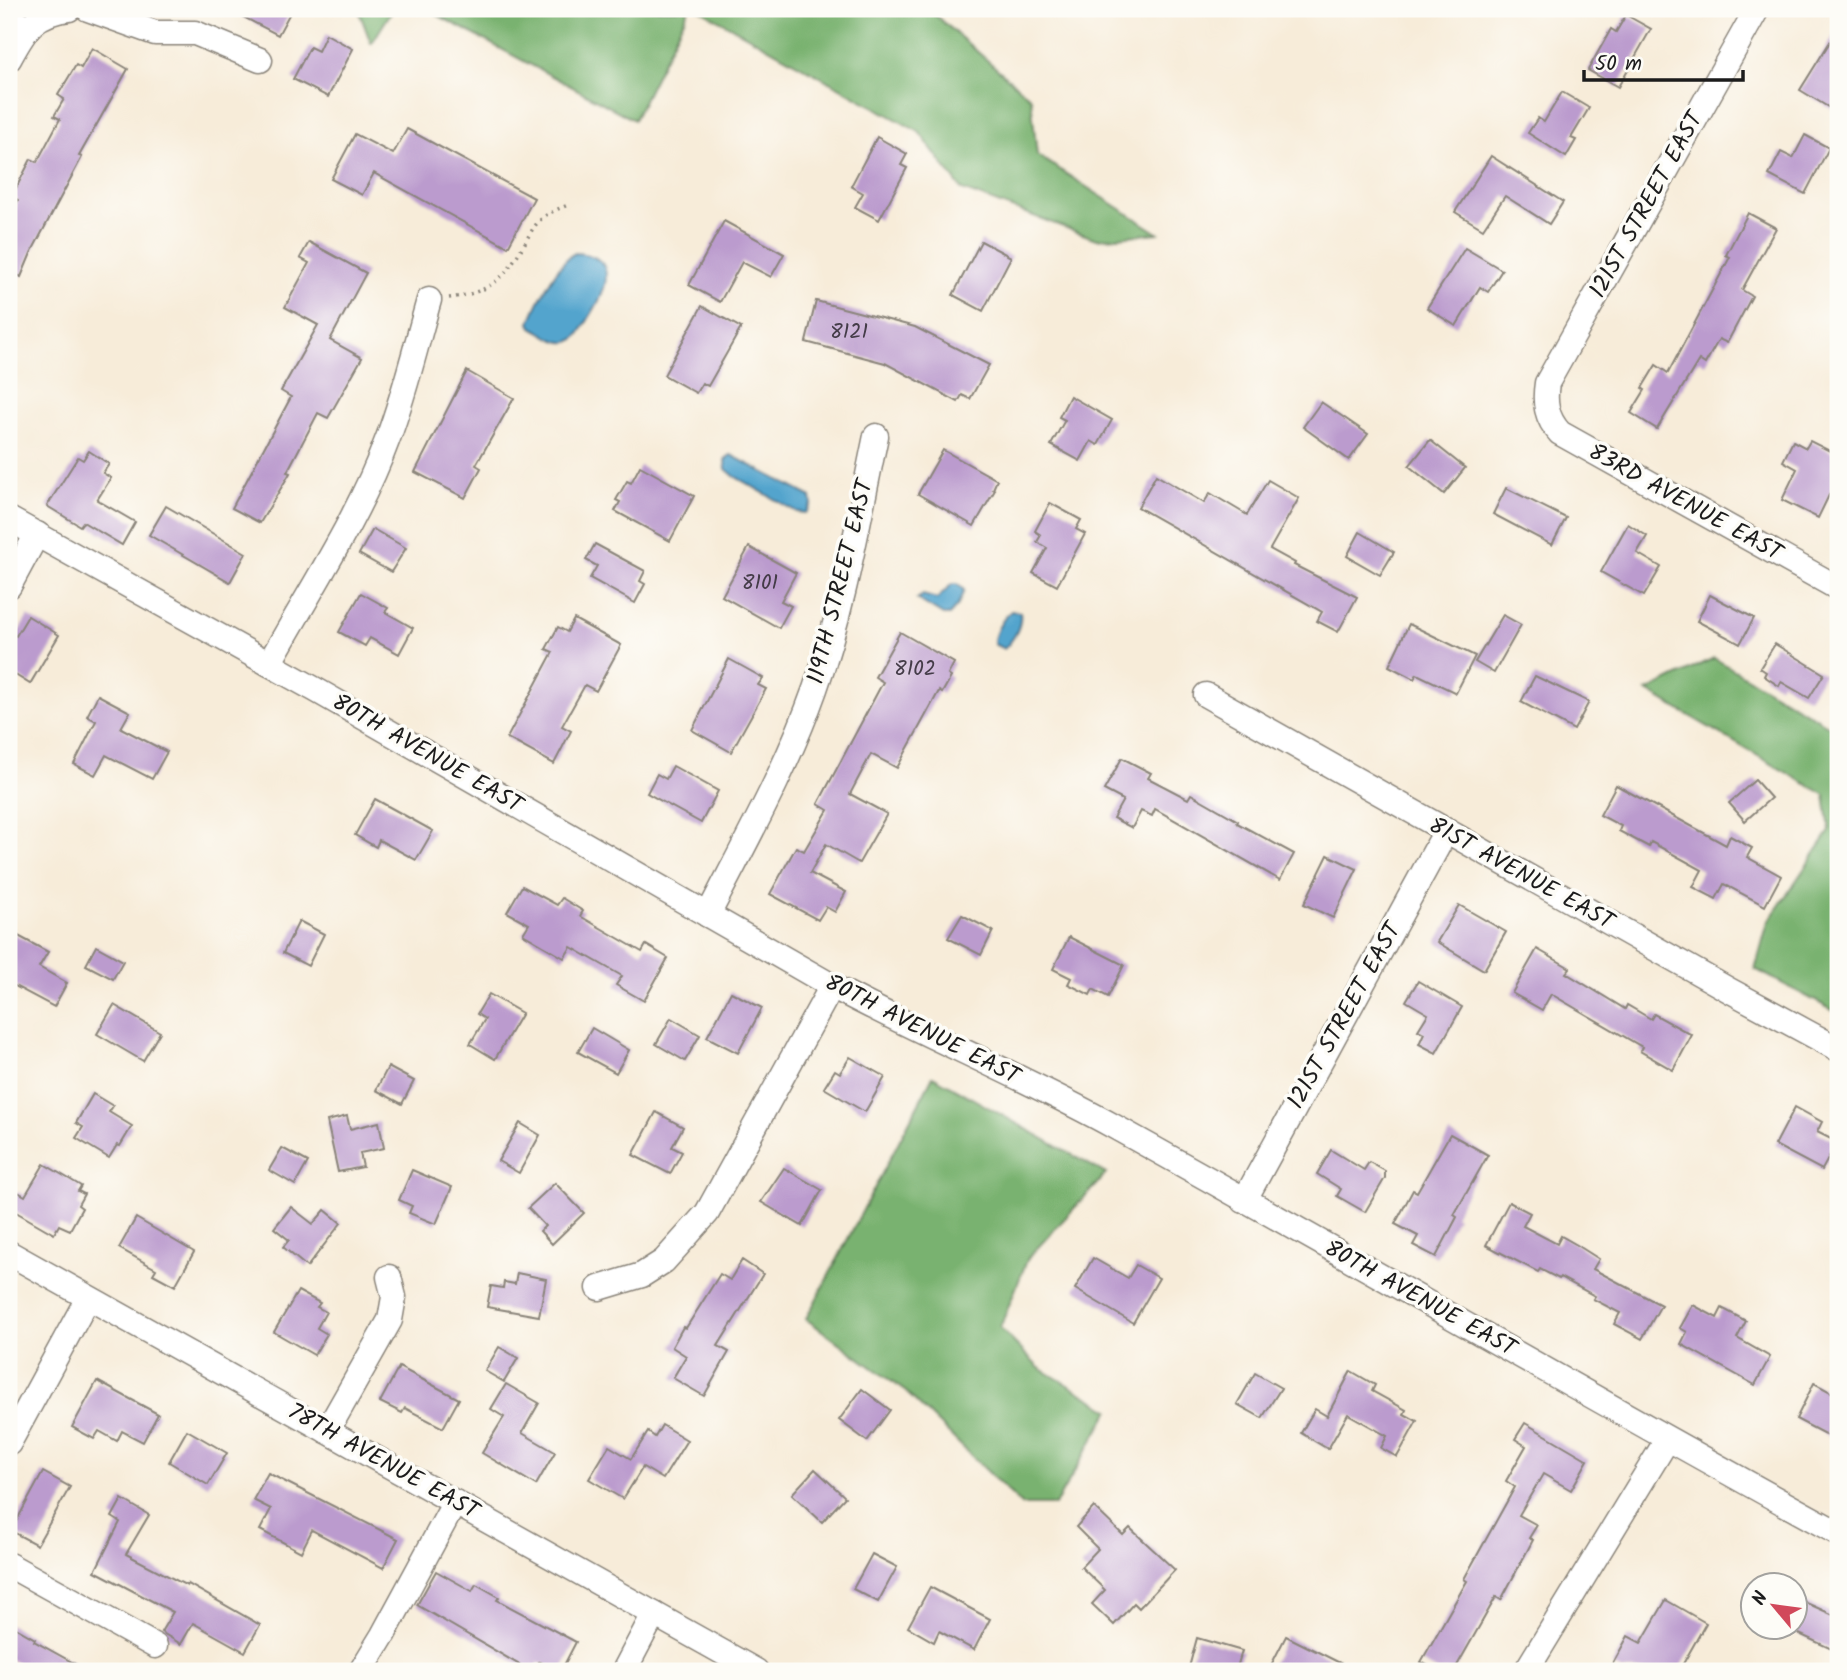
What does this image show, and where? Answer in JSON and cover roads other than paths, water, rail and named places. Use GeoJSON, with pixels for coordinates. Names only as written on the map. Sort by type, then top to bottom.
{"type":"FeatureCollection","features":[{"type":"Feature","properties":{"kind":"street"},"geometry":{"type":"LineString","coordinates":[[9,59],[18,23],[69,9]]}},
{"type":"Feature","properties":{"kind":"street"},"geometry":{"type":"LineString","coordinates":[[88,9],[155,33],[195,33],[260,60]]}},
{"type":"Feature","properties":{"kind":"street","name":"121ST STREET EAST"},"geometry":{"type":"LineString","coordinates":[[1546,405],[1547,383],[1757,9]]}},
{"type":"Feature","properties":{"kind":"street"},"geometry":{"type":"LineString","coordinates":[[269,664],[375,470],[388,437],[429,300]]}},
{"type":"Feature","properties":{"kind":"street","name":"83RD AVENUE EAST"},"geometry":{"type":"LineString","coordinates":[[1546,405],[1548,416],[1560,433],[1838,588]]}},
{"type":"Feature","properties":{"kind":"street","name":"119TH STREET EAST"},"geometry":{"type":"LineString","coordinates":[[708,915],[788,758],[816,688],[841,603],[876,436]]}},
{"type":"Feature","properties":{"kind":"street","name":"80TH AVENUE EAST"},"geometry":{"type":"LineString","coordinates":[[9,519],[269,664],[832,986],[1113,1126],[1838,1534]]}},
{"type":"Feature","properties":{"kind":"street"},"geometry":{"type":"LineString","coordinates":[[9,586],[37,534]]}},
{"type":"Feature","properties":{"kind":"street","name":"81ST AVENUE EAST"},"geometry":{"type":"LineString","coordinates":[[1206,695],[1838,1049]]}},
{"type":"Feature","properties":{"kind":"street","name":"121ST STREET EAST"},"geometry":{"type":"LineString","coordinates":[[1244,1200],[1446,831]]}},
{"type":"Feature","properties":{"kind":"street"},"geometry":{"type":"LineString","coordinates":[[599,1288],[642,1275],[664,1261],[707,1213],[832,986]]}},
{"type":"Feature","properties":{"kind":"street","name":"78TH AVENUE EAST"},"geometry":{"type":"LineString","coordinates":[[9,1253],[756,1671]]}},
{"type":"Feature","properties":{"kind":"street"},"geometry":{"type":"LineString","coordinates":[[327,1431],[390,1320],[394,1297],[388,1277]]}},
{"type":"Feature","properties":{"kind":"street"},"geometry":{"type":"LineString","coordinates":[[9,1443],[88,1298]]}},
{"type":"Feature","properties":{"kind":"street"},"geometry":{"type":"LineString","coordinates":[[1528,1668],[1667,1440]]}},
{"type":"Feature","properties":{"kind":"street"},"geometry":{"type":"LineString","coordinates":[[361,1671],[455,1502]]}},
{"type":"Feature","properties":{"kind":"street"},"geometry":{"type":"LineString","coordinates":[[9,1565],[155,1646]]}},
{"type":"Feature","properties":{"kind":"street"},"geometry":{"type":"LineString","coordinates":[[624,1671],[654,1614]]}},
{"type":"Feature","properties":{"kind":"water"},"geometry":{"type":"Polygon","coordinates":[[[575,253],[600,261],[605,268],[606,277],[600,298],[583,329],[575,339],[563,342],[549,337],[530,323],[555,274],[575,253]]]}},
{"type":"Feature","properties":{"kind":"water"},"geometry":{"type":"Polygon","coordinates":[[[731,455],[811,497],[812,504],[806,513],[797,512],[734,476],[726,469],[725,460],[731,455]]]}},
{"type":"Feature","properties":{"kind":"water"},"geometry":{"type":"Polygon","coordinates":[[[952,584],[957,584],[964,590],[958,605],[949,615],[943,615],[917,599],[923,595],[937,599],[952,584]]]}},
{"type":"Feature","properties":{"kind":"water"},"geometry":{"type":"Polygon","coordinates":[[[1011,611],[1020,612],[1020,622],[1014,637],[1004,649],[994,644],[994,640],[999,626],[1011,611]]]}}]}
